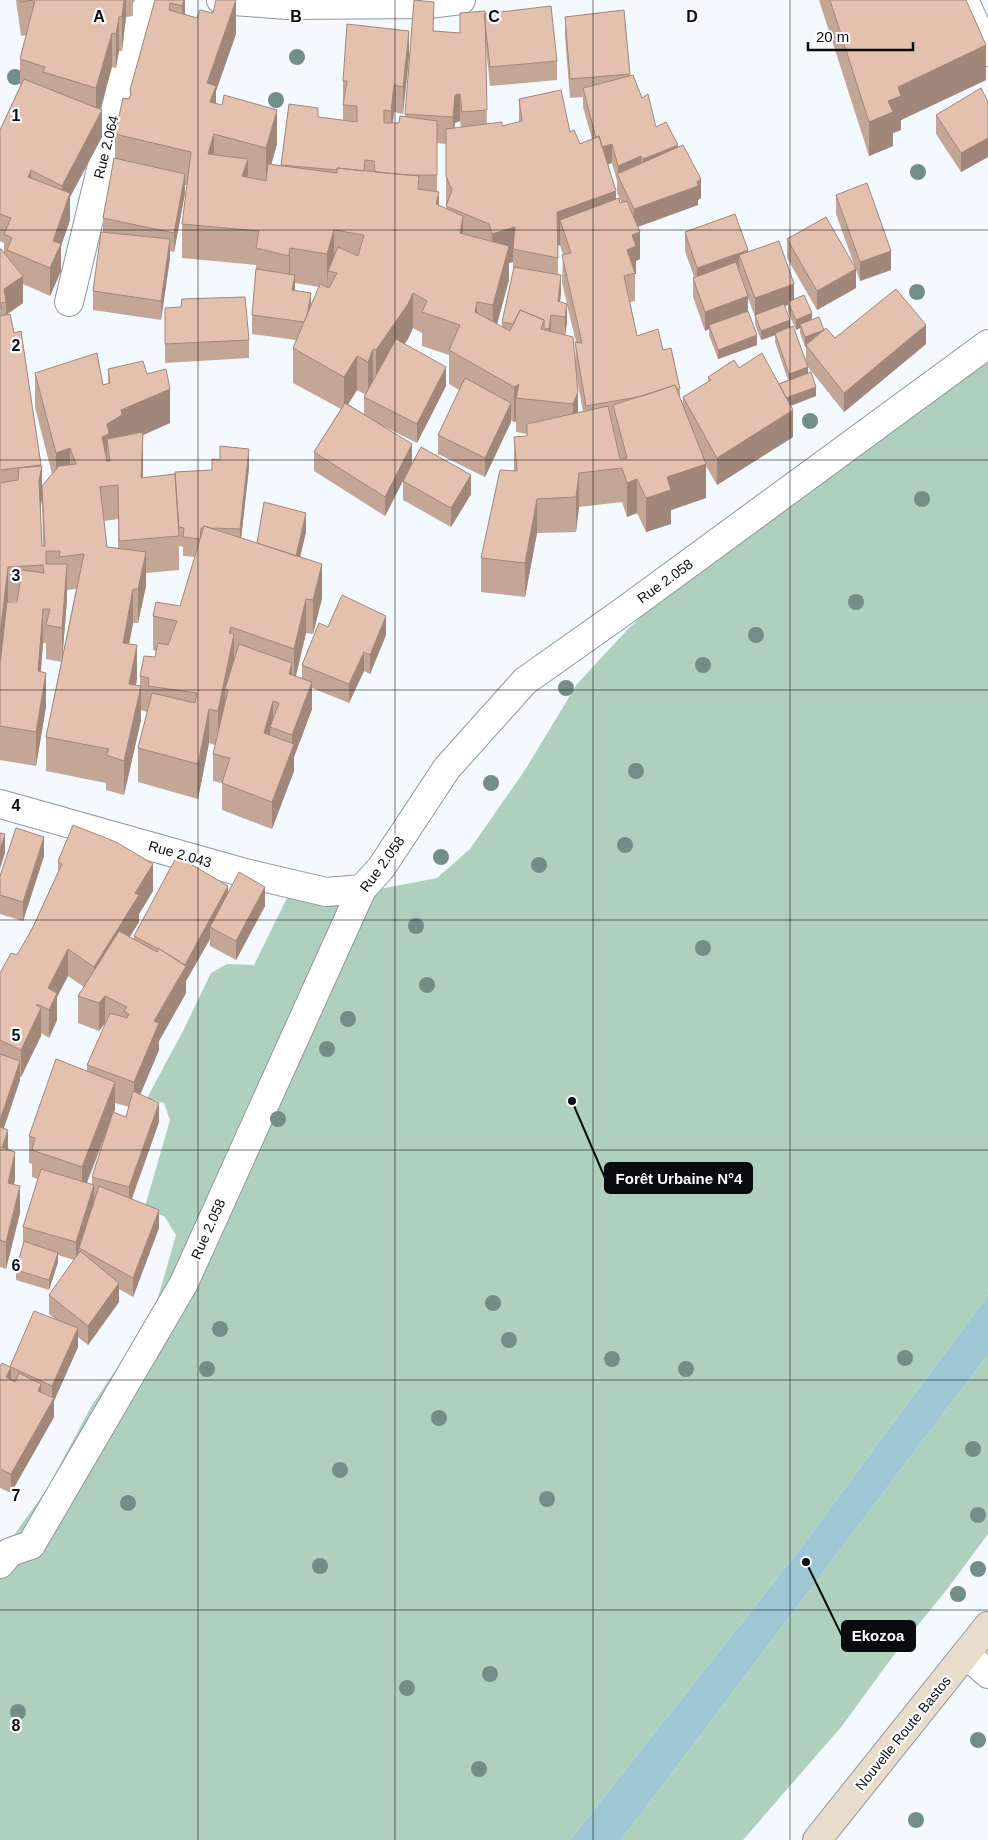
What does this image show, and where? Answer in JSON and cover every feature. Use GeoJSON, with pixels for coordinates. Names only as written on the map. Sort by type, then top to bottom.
{"type":"FeatureCollection","features":[{"type":"Feature","properties":{"kind":"main road","name":"Nouvelle Route Bastos"},"geometry":{"type":"LineString","coordinates":[[817,1840],[988,1626]]}},
{"type":"Feature","properties":{"kind":"street","name":"Rue 2.064"},"geometry":{"type":"LineString","coordinates":[[69,302],[135,28],[145,10],[159,0]]}},
{"type":"Feature","properties":{"kind":"street"},"geometry":{"type":"LineString","coordinates":[[221,0],[296,5],[428,4],[461,0]]}},
{"type":"Feature","properties":{"kind":"street"},"geometry":{"type":"LineString","coordinates":[[964,0],[988,52]]}},
{"type":"Feature","properties":{"kind":"street","name":"Rue 2.058"},"geometry":{"type":"LineString","coordinates":[[0,1564],[10,1552],[31,1546],[184,1283],[362,888],[381,868],[447,768],[525,681],[624,611],[988,344]]}},
{"type":"Feature","properties":{"kind":"street","name":"Rue 2.043"},"geometry":{"type":"LineString","coordinates":[[0,804],[245,873],[326,892],[362,888]]}},
{"type":"Feature","properties":{"kind":"street"},"geometry":{"type":"LineString","coordinates":[[966,1654],[988,1674]]}},
{"type":"Feature","properties":{"kind":"green space"},"geometry":{"type":"Polygon","coordinates":[[[988,360],[988,1295],[797,1553],[570,1840],[0,1840],[0,1558],[47,1489],[92,1405],[153,1315],[176,1235],[164,1216],[144,1210],[170,1120],[164,1103],[147,1098],[183,1031],[211,973],[227,964],[254,965],[287,898],[354,894],[437,878],[470,849],[525,770],[577,684],[627,630],[660,599],[811,472],[940,397],[988,360]]]}},
{"type":"Feature","properties":{"kind":"green space"},"geometry":{"type":"Polygon","coordinates":[[[988,1354],[988,1534],[948,1588],[893,1656],[842,1726],[743,1840],[621,1840],[988,1354]]]}},
{"type":"Feature","properties":{"kind":"water"},"geometry":{"type":"Polygon","coordinates":[[[988,1295],[988,1354],[621,1840],[570,1840],[797,1553],[988,1295]]]}},
{"type":"Feature","properties":{"kind":"building"},"geometry":{"type":"Polygon","coordinates":[[[35,0],[124,0],[122,16],[119,17],[116,34],[112,33],[96,88],[43,72],[45,67],[20,59],[35,0]]]}},
{"type":"Feature","properties":{"kind":"building"},"geometry":{"type":"Polygon","coordinates":[[[155,0],[184,0],[182,6],[170,3],[169,10],[197,18],[200,10],[213,13],[216,0],[236,0],[207,83],[216,86],[210,102],[222,105],[224,95],[277,110],[266,148],[214,134],[208,154],[248,159],[242,176],[266,181],[268,164],[337,173],[337,168],[419,176],[418,189],[439,192],[436,204],[463,216],[460,233],[509,246],[493,305],[477,302],[475,312],[510,331],[520,310],[544,320],[541,329],[573,337],[578,392],[573,404],[516,398],[519,384],[514,387],[449,350],[460,325],[422,312],[427,301],[413,293],[408,304],[376,350],[373,349],[368,362],[357,356],[344,377],[293,348],[320,284],[329,288],[337,273],[328,271],[338,247],[358,256],[364,235],[334,230],[327,254],[290,248],[289,256],[256,248],[259,231],[182,224],[191,152],[115,134],[123,98],[129,99],[131,95],[130,90],[155,0]]]}},
{"type":"Feature","properties":{"kind":"building"},"geometry":{"type":"Polygon","coordinates":[[[414,0],[434,2],[433,31],[460,33],[460,13],[485,11],[487,110],[462,112],[460,94],[455,95],[453,117],[405,114],[414,0]]]}},
{"type":"Feature","properties":{"kind":"building"},"geometry":{"type":"Polygon","coordinates":[[[830,0],[966,0],[986,45],[898,87],[901,96],[888,101],[893,112],[869,122],[830,0]]]}},
{"type":"Feature","properties":{"kind":"building"},"geometry":{"type":"Polygon","coordinates":[[[551,6],[557,61],[490,67],[484,14],[551,6]]]}},
{"type":"Feature","properties":{"kind":"building"},"geometry":{"type":"Polygon","coordinates":[[[624,10],[630,74],[570,79],[565,17],[624,10]]]}},
{"type":"Feature","properties":{"kind":"building"},"geometry":{"type":"Polygon","coordinates":[[[347,24],[409,31],[403,87],[394,85],[391,111],[384,110],[384,123],[399,123],[400,116],[437,121],[437,175],[375,172],[374,161],[365,160],[364,171],[281,165],[289,104],[318,108],[318,117],[357,122],[357,106],[343,105],[347,81],[343,81],[347,24]]]}},
{"type":"Feature","properties":{"kind":"building"},"geometry":{"type":"Polygon","coordinates":[[[633,75],[642,98],[648,94],[656,127],[666,122],[678,145],[643,159],[641,156],[618,166],[612,144],[602,147],[599,136],[596,138],[583,88],[633,75]]]}},
{"type":"Feature","properties":{"kind":"building"},"geometry":{"type":"Polygon","coordinates":[[[24,79],[102,110],[62,186],[31,170],[28,177],[70,193],[53,241],[61,244],[50,268],[7,250],[12,238],[4,234],[11,218],[0,214],[0,130],[24,79]]]}},
{"type":"Feature","properties":{"kind":"building"},"geometry":{"type":"Polygon","coordinates":[[[981,88],[988,102],[988,138],[961,153],[936,115],[981,88]]]}},
{"type":"Feature","properties":{"kind":"building"},"geometry":{"type":"Polygon","coordinates":[[[561,90],[570,132],[574,130],[580,144],[599,136],[616,191],[557,212],[558,258],[513,249],[515,227],[492,234],[489,224],[446,206],[452,190],[446,176],[446,129],[502,122],[502,126],[522,121],[519,99],[561,90]]]}},
{"type":"Feature","properties":{"kind":"building"},"geometry":{"type":"Polygon","coordinates":[[[683,145],[701,179],[697,182],[698,186],[634,209],[617,174],[683,145]]]}},
{"type":"Feature","properties":{"kind":"building"},"geometry":{"type":"Polygon","coordinates":[[[114,158],[185,174],[174,233],[103,218],[114,158]]]}},
{"type":"Feature","properties":{"kind":"building"},"geometry":{"type":"Polygon","coordinates":[[[867,183],[891,251],[860,262],[836,195],[867,183]]]}},
{"type":"Feature","properties":{"kind":"building"},"geometry":{"type":"Polygon","coordinates":[[[619,198],[620,203],[627,201],[640,232],[632,235],[636,246],[627,250],[635,273],[624,276],[637,336],[658,329],[663,350],[671,348],[680,389],[677,389],[675,385],[643,396],[586,406],[575,342],[582,343],[562,255],[571,253],[560,220],[619,198]]]}},
{"type":"Feature","properties":{"kind":"building"},"geometry":{"type":"Polygon","coordinates":[[[735,214],[748,250],[697,268],[685,232],[735,214]]]}},
{"type":"Feature","properties":{"kind":"building"},"geometry":{"type":"Polygon","coordinates":[[[826,217],[856,269],[817,291],[787,239],[826,217]]]}},
{"type":"Feature","properties":{"kind":"building"},"geometry":{"type":"Polygon","coordinates":[[[101,232],[170,239],[161,301],[93,291],[101,232]]]}},
{"type":"Feature","properties":{"kind":"building"},"geometry":{"type":"Polygon","coordinates":[[[779,241],[794,284],[755,298],[739,255],[779,241]]]}},
{"type":"Feature","properties":{"kind":"building"},"geometry":{"type":"Polygon","coordinates":[[[0,249],[23,276],[4,289],[6,302],[0,303],[0,249]]]}},
{"type":"Feature","properties":{"kind":"building"},"geometry":{"type":"Polygon","coordinates":[[[736,262],[748,296],[705,312],[693,278],[736,262]]]}},
{"type":"Feature","properties":{"kind":"building"},"geometry":{"type":"Polygon","coordinates":[[[514,267],[561,275],[558,301],[567,304],[565,317],[551,315],[549,329],[544,328],[544,320],[520,310],[513,324],[502,322],[514,267]]]}},
{"type":"Feature","properties":{"kind":"building"},"geometry":{"type":"Polygon","coordinates":[[[256,269],[295,275],[292,290],[311,293],[307,316],[304,322],[252,315],[256,269]]]}},
{"type":"Feature","properties":{"kind":"building"},"geometry":{"type":"Polygon","coordinates":[[[896,289],[926,325],[844,393],[806,345],[826,328],[835,338],[896,289]]]}},
{"type":"Feature","properties":{"kind":"building"},"geometry":{"type":"Polygon","coordinates":[[[804,295],[812,313],[796,320],[788,302],[804,295]]]}},
{"type":"Feature","properties":{"kind":"building"},"geometry":{"type":"Polygon","coordinates":[[[245,297],[249,340],[165,344],[165,308],[181,307],[182,299],[245,297]]]}},
{"type":"Feature","properties":{"kind":"building"},"geometry":{"type":"Polygon","coordinates":[[[784,304],[790,320],[761,331],[755,315],[784,304]]]}},
{"type":"Feature","properties":{"kind":"building"},"geometry":{"type":"Polygon","coordinates":[[[748,311],[757,335],[718,350],[709,325],[748,311]]]}},
{"type":"Feature","properties":{"kind":"building"},"geometry":{"type":"Polygon","coordinates":[[[10,314],[14,333],[21,331],[41,465],[0,470],[0,316],[10,314]]]}},
{"type":"Feature","properties":{"kind":"building"},"geometry":{"type":"Polygon","coordinates":[[[819,317],[824,330],[805,337],[800,324],[819,317]]]}},
{"type":"Feature","properties":{"kind":"building"},"geometry":{"type":"Polygon","coordinates":[[[793,326],[808,367],[789,374],[775,333],[793,326]]]}},
{"type":"Feature","properties":{"kind":"building"},"geometry":{"type":"Polygon","coordinates":[[[396,339],[446,367],[417,424],[364,397],[396,339]]]}},
{"type":"Feature","properties":{"kind":"building"},"geometry":{"type":"Polygon","coordinates":[[[97,353],[103,385],[110,383],[108,369],[143,361],[147,374],[166,369],[170,389],[121,410],[122,415],[107,424],[109,434],[102,437],[107,461],[110,461],[107,439],[143,432],[141,478],[175,474],[179,536],[119,541],[118,485],[100,487],[107,547],[146,552],[138,589],[133,589],[123,643],[137,645],[129,684],[141,686],[124,761],[106,755],[109,749],[46,737],[84,554],[59,557],[60,551],[46,551],[46,564],[67,564],[62,628],[46,625],[50,609],[43,609],[38,671],[46,673],[36,732],[0,726],[0,664],[7,602],[17,602],[22,570],[44,573],[43,565],[8,567],[0,634],[0,483],[18,480],[19,468],[42,466],[39,481],[42,546],[45,546],[42,486],[59,466],[76,464],[70,448],[56,453],[35,373],[97,353]]]}},
{"type":"Feature","properties":{"kind":"building"},"geometry":{"type":"Polygon","coordinates":[[[762,353],[793,410],[717,458],[683,397],[711,380],[708,377],[734,360],[739,368],[762,353]]]}},
{"type":"Feature","properties":{"kind":"building"},"geometry":{"type":"Polygon","coordinates":[[[811,372],[816,387],[786,398],[779,384],[811,372]]]}},
{"type":"Feature","properties":{"kind":"building"},"geometry":{"type":"Polygon","coordinates":[[[465,378],[511,403],[485,458],[438,435],[465,378]]]}},
{"type":"Feature","properties":{"kind":"building"},"geometry":{"type":"Polygon","coordinates":[[[675,385],[706,464],[667,477],[671,490],[646,498],[637,479],[627,483],[622,468],[579,473],[576,497],[537,499],[525,563],[481,558],[500,470],[517,471],[514,437],[527,436],[527,424],[608,406],[620,459],[627,458],[613,405],[675,385]]]}},
{"type":"Feature","properties":{"kind":"building"},"geometry":{"type":"Polygon","coordinates":[[[345,403],[412,444],[385,497],[314,452],[345,403]]]}},
{"type":"Feature","properties":{"kind":"building"},"geometry":{"type":"Polygon","coordinates":[[[220,446],[249,449],[240,529],[204,526],[201,528],[200,539],[183,537],[184,528],[179,527],[175,472],[212,470],[212,459],[220,460],[220,446]]]}},
{"type":"Feature","properties":{"kind":"building"},"geometry":{"type":"Polygon","coordinates":[[[421,447],[471,475],[451,508],[403,481],[421,447]]]}},
{"type":"Feature","properties":{"kind":"building"},"geometry":{"type":"Polygon","coordinates":[[[264,502],[306,513],[296,556],[257,543],[264,502]]]}},
{"type":"Feature","properties":{"kind":"building"},"geometry":{"type":"Polygon","coordinates":[[[204,526],[322,564],[313,600],[306,599],[294,649],[231,627],[229,633],[234,634],[218,711],[209,709],[198,764],[138,748],[152,693],[195,703],[197,693],[148,686],[149,678],[140,676],[144,656],[155,657],[158,643],[168,645],[177,621],[153,616],[156,602],[180,606],[204,526]]]}},
{"type":"Feature","properties":{"kind":"building"},"geometry":{"type":"Polygon","coordinates":[[[342,595],[386,616],[370,655],[364,652],[349,684],[302,665],[319,623],[328,627],[342,595]]]}},
{"type":"Feature","properties":{"kind":"building"},"geometry":{"type":"Polygon","coordinates":[[[239,644],[292,663],[289,674],[312,682],[292,735],[270,727],[279,703],[273,701],[264,733],[294,744],[272,802],[222,783],[230,758],[213,754],[228,690],[225,689],[239,644]]]}},
{"type":"Feature","properties":{"kind":"building"},"geometry":{"type":"Polygon","coordinates":[[[73,825],[116,842],[153,864],[135,893],[139,895],[94,967],[68,949],[48,988],[57,993],[49,1010],[36,1005],[41,1008],[21,1050],[0,1040],[0,973],[11,953],[17,955],[32,929],[62,864],[58,861],[73,825]]]}},
{"type":"Feature","properties":{"kind":"building"},"geometry":{"type":"Polygon","coordinates":[[[16,828],[44,837],[23,902],[0,895],[0,876],[16,828]]]}},
{"type":"Feature","properties":{"kind":"building"},"geometry":{"type":"Polygon","coordinates":[[[0,833],[5,834],[0,850],[0,833]]]}},
{"type":"Feature","properties":{"kind":"building"},"geometry":{"type":"Polygon","coordinates":[[[177,856],[228,886],[185,965],[134,936],[177,856]]]}},
{"type":"Feature","properties":{"kind":"building"},"geometry":{"type":"Polygon","coordinates":[[[239,872],[265,887],[236,941],[210,927],[239,872]]]}},
{"type":"Feature","properties":{"kind":"building"},"geometry":{"type":"Polygon","coordinates":[[[119,931],[157,952],[158,948],[186,966],[154,1021],[159,1023],[134,1082],[87,1065],[110,1013],[127,1018],[129,1014],[124,1011],[127,1007],[105,996],[99,1003],[78,996],[119,931]]]}},
{"type":"Feature","properties":{"kind":"building"},"geometry":{"type":"Polygon","coordinates":[[[0,1054],[20,1061],[0,1120],[0,1054]]]}},
{"type":"Feature","properties":{"kind":"building"},"geometry":{"type":"Polygon","coordinates":[[[56,1059],[115,1082],[82,1167],[32,1150],[35,1138],[29,1136],[56,1059]]]}},
{"type":"Feature","properties":{"kind":"building"},"geometry":{"type":"Polygon","coordinates":[[[133,1091],[159,1103],[129,1187],[92,1177],[113,1112],[126,1117],[133,1091]]]}},
{"type":"Feature","properties":{"kind":"building"},"geometry":{"type":"Polygon","coordinates":[[[0,1127],[8,1130],[2,1148],[0,1147],[0,1127]]]}},
{"type":"Feature","properties":{"kind":"building"},"geometry":{"type":"Polygon","coordinates":[[[0,1147],[15,1152],[8,1183],[20,1186],[6,1242],[0,1240],[0,1147]]]}},
{"type":"Feature","properties":{"kind":"building"},"geometry":{"type":"Polygon","coordinates":[[[41,1169],[94,1185],[76,1242],[23,1227],[41,1169]]]}},
{"type":"Feature","properties":{"kind":"building"},"geometry":{"type":"Polygon","coordinates":[[[99,1186],[159,1210],[133,1278],[79,1248],[99,1186]]]}},
{"type":"Feature","properties":{"kind":"building"},"geometry":{"type":"Polygon","coordinates":[[[24,1241],[58,1253],[49,1280],[16,1270],[24,1241]]]}},
{"type":"Feature","properties":{"kind":"building"},"geometry":{"type":"Polygon","coordinates":[[[80,1251],[119,1283],[88,1326],[49,1295],[80,1251]]]}},
{"type":"Feature","properties":{"kind":"building"},"geometry":{"type":"Polygon","coordinates":[[[34,1311],[78,1328],[52,1386],[11,1367],[6,1377],[15,1382],[19,1373],[41,1384],[38,1391],[54,1398],[11,1474],[0,1469],[0,1366],[2,1363],[10,1367],[34,1311]]]}},
{"type":"Feature","properties":{"kind":"place","name":"Forêt Urbaine N°4"},"geometry":{"type":"Point","coordinates":[572,1101]}},
{"type":"Feature","properties":{"kind":"place","name":"Ekozoa"},"geometry":{"type":"Point","coordinates":[806,1562]}}]}
